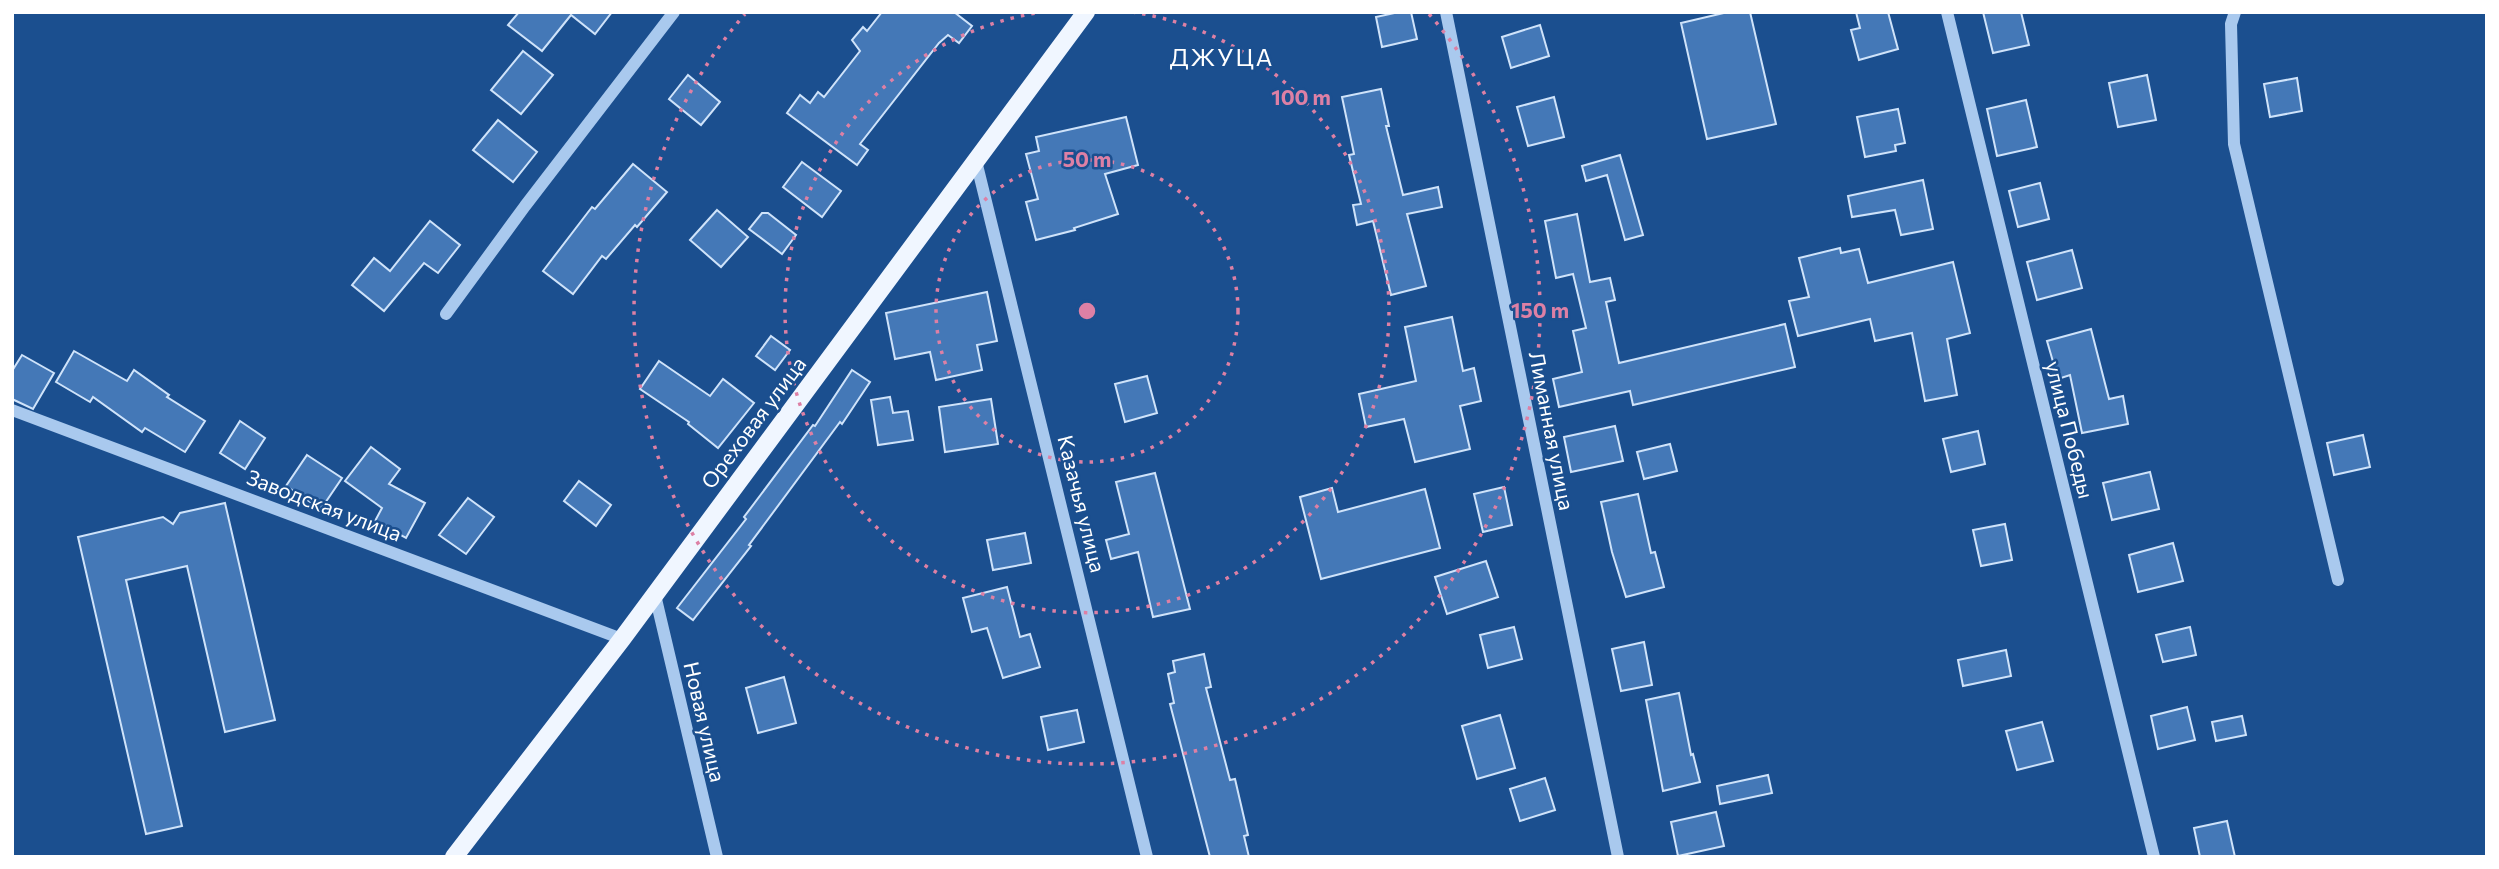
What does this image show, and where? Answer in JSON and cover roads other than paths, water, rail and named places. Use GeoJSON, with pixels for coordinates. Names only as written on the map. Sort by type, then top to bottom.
{"type":"FeatureCollection","features":[{"type":"Feature","properties":{"kind":"main road","name":"Ореховая улица"},"geometry":{"type":"LineString","coordinates":[[454,857],[622,639],[1086,12]]}},
{"type":"Feature","properties":{"kind":"street"},"geometry":{"type":"LineString","coordinates":[[446,314],[674,12]]}},
{"type":"Feature","properties":{"kind":"street","name":"Лиманная улица"},"geometry":{"type":"LineString","coordinates":[[1446,12],[1618,857]]}},
{"type":"Feature","properties":{"kind":"street","name":"улица Победы"},"geometry":{"type":"LineString","coordinates":[[1947,12],[2154,857]]}},
{"type":"Feature","properties":{"kind":"street"},"geometry":{"type":"LineString","coordinates":[[2235,12],[2231,24],[2234,144],[2338,580]]}},
{"type":"Feature","properties":{"kind":"street","name":"Казачья улица"},"geometry":{"type":"LineString","coordinates":[[976,161],[1147,857]]}},
{"type":"Feature","properties":{"kind":"street","name":"Заводская улица"},"geometry":{"type":"LineString","coordinates":[[12,410],[622,639]]}},
{"type":"Feature","properties":{"kind":"street","name":"Новая улица"},"geometry":{"type":"LineString","coordinates":[[654,595],[717,857]]}},
{"type":"Feature","properties":{"kind":"district","name":"ДЖУЦА"},"geometry":{"type":"Point","coordinates":[1222,58]}}]}
